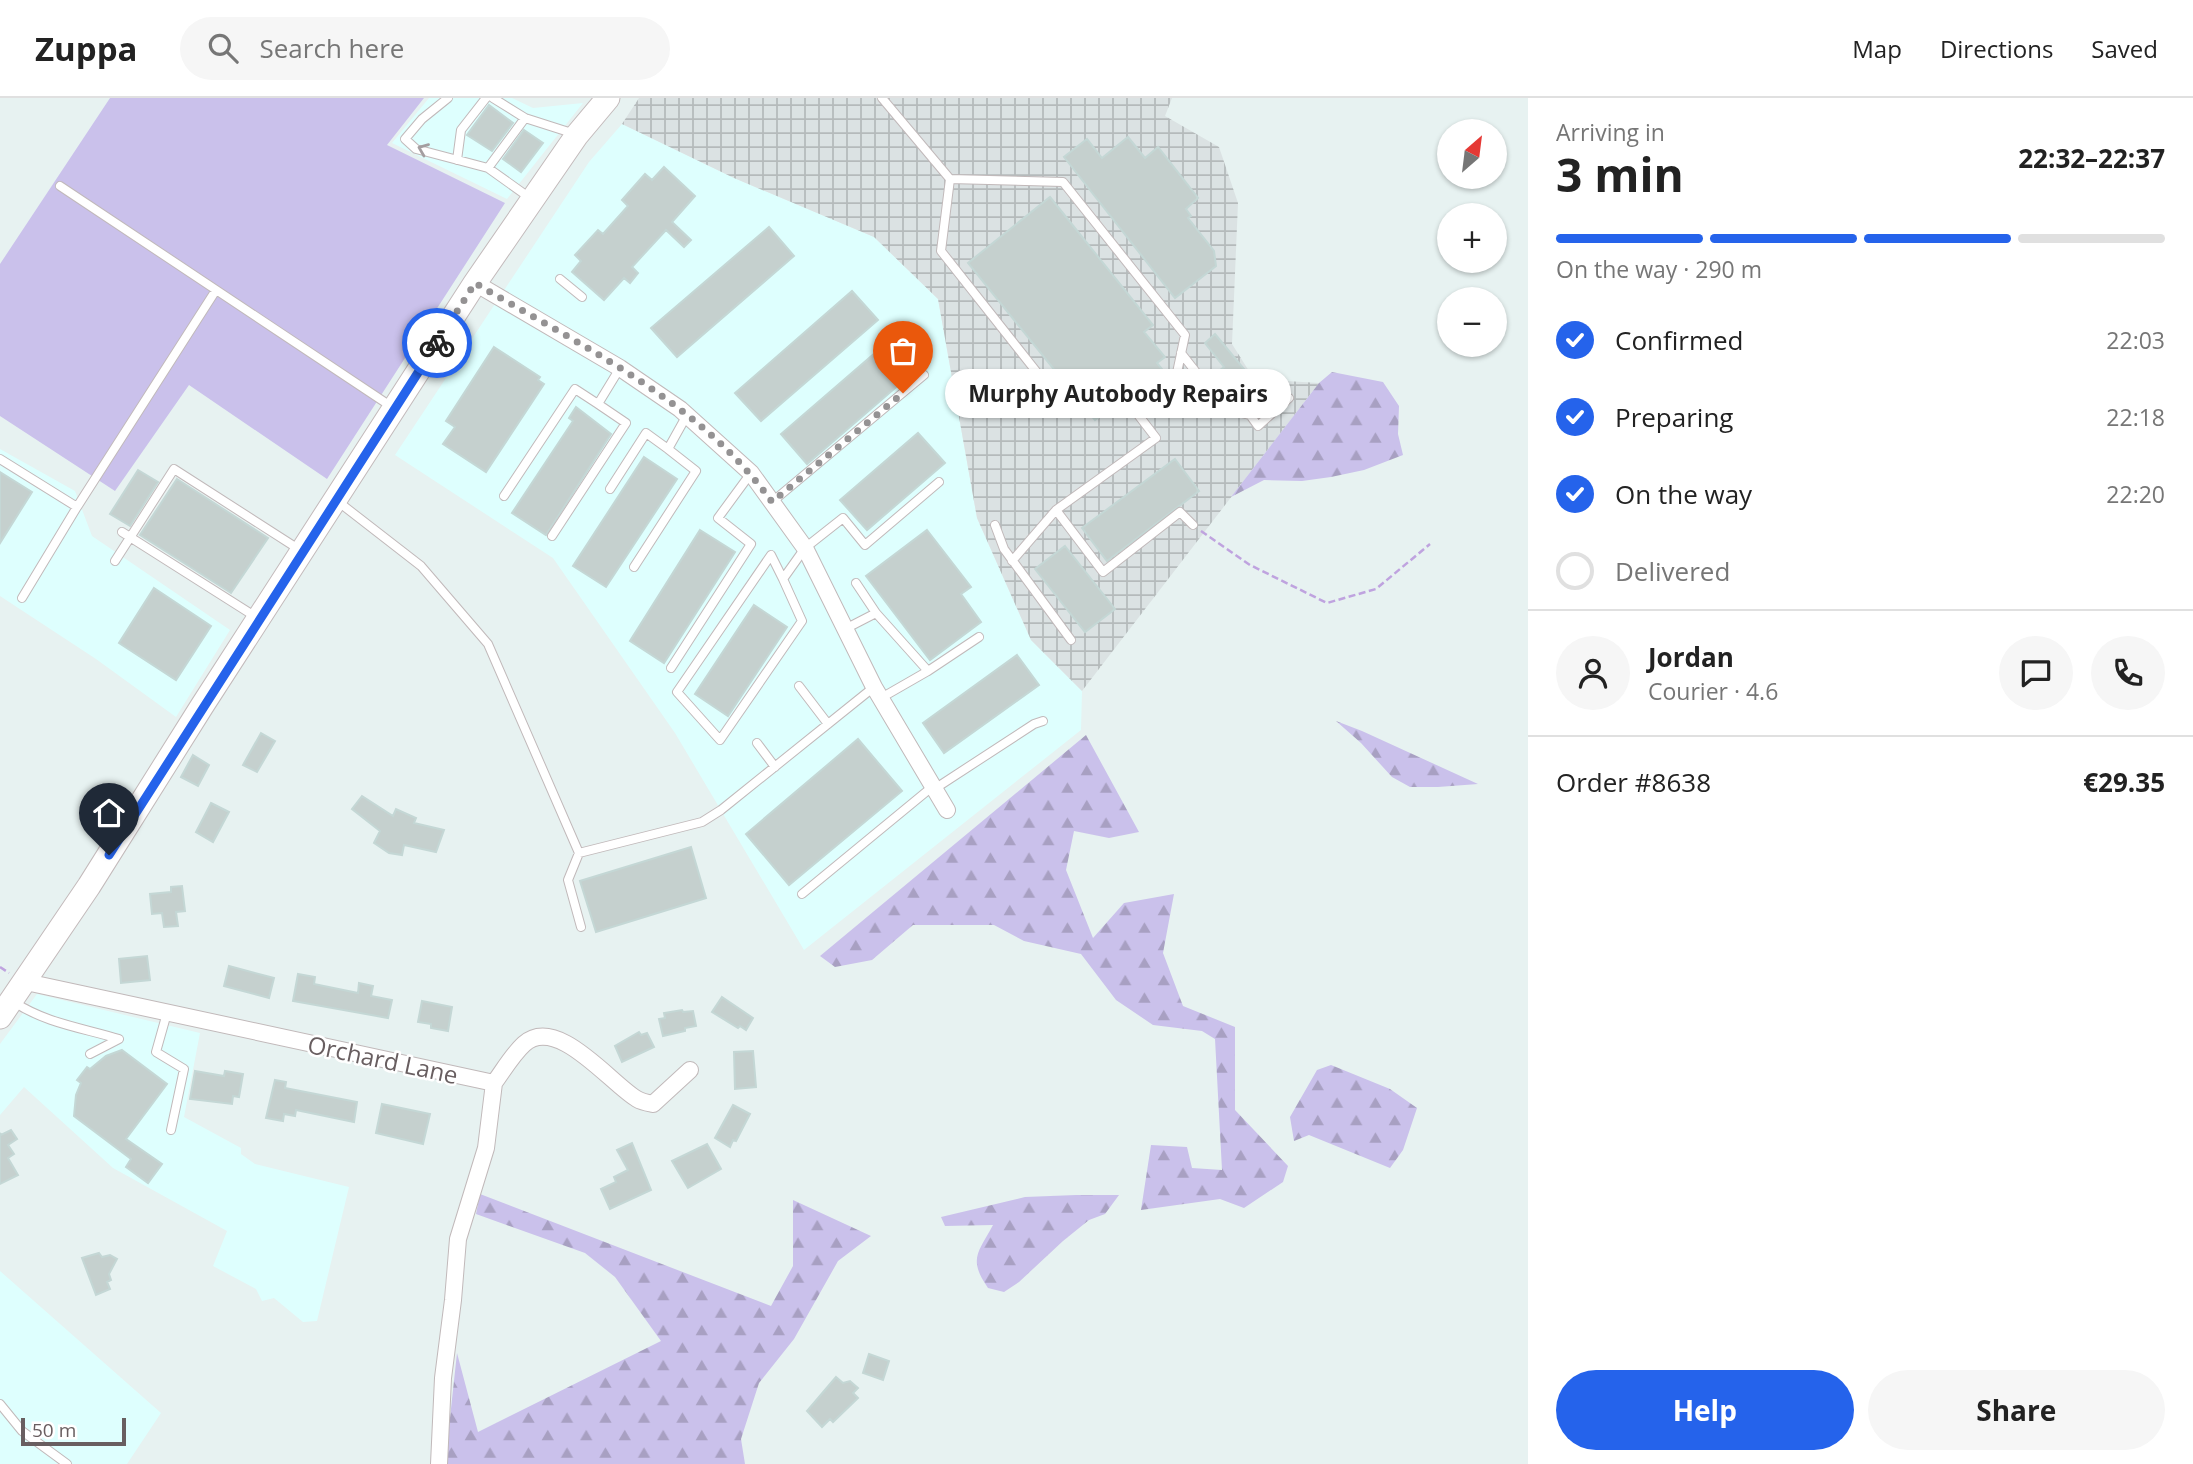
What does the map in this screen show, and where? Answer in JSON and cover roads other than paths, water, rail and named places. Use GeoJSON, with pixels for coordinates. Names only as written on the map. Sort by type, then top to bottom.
{"type":"FeatureCollection","features":[{"type":"Feature","properties":{"kind":"main road"},"geometry":{"type":"LineString","coordinates":[[13,1000],[89,887],[475,283],[577,135],[608,98]]}},
{"type":"Feature","properties":{"kind":"street"},"geometry":{"type":"LineString","coordinates":[[475,283],[620,368],[687,415],[751,472],[805,548],[878,693],[947,810]]}},
{"type":"Feature","properties":{"kind":"street","name":"Orchard Lane"},"geometry":{"type":"LineString","coordinates":[[13,1000],[167,1013],[494,1083]]}},
{"type":"Feature","properties":{"kind":"street"},"geometry":{"type":"LineString","coordinates":[[439,1464],[443,1378],[458,1239],[486,1148],[494,1083],[525,1042],[542,1037],[558,1039],[596,1065],[639,1101],[653,1104],[690,1070]]}},
{"type":"Feature","properties":{"kind":"lane"},"geometry":{"type":"LineString","coordinates":[[448,98],[422,119],[405,139],[416,149],[488,168],[532,200]]}},
{"type":"Feature","properties":{"kind":"lane"},"geometry":{"type":"LineString","coordinates":[[457,160],[461,130],[486,98]]}},
{"type":"Feature","properties":{"kind":"lane"},"geometry":{"type":"LineString","coordinates":[[493,98],[525,118],[577,135]]}},
{"type":"Feature","properties":{"kind":"lane"},"geometry":{"type":"LineString","coordinates":[[881,98],[950,179],[941,251],[1062,404]]}},
{"type":"Feature","properties":{"kind":"lane"},"geometry":{"type":"LineString","coordinates":[[488,168],[525,118]]}},
{"type":"Feature","properties":{"kind":"lane"},"geometry":{"type":"LineString","coordinates":[[950,179],[1063,182],[1185,335],[1175,382],[1136,412],[1156,438],[1056,510],[1012,561]]}},
{"type":"Feature","properties":{"kind":"lane"},"geometry":{"type":"LineString","coordinates":[[60,186],[395,408]]}},
{"type":"Feature","properties":{"kind":"lane"},"geometry":{"type":"LineString","coordinates":[[560,279],[582,297]]}},
{"type":"Feature","properties":{"kind":"lane"},"geometry":{"type":"LineString","coordinates":[[22,598],[216,290]]}},
{"type":"Feature","properties":{"kind":"lane"},"geometry":{"type":"LineString","coordinates":[[1181,352],[1225,409],[1250,415],[1258,426],[1289,398]]}},
{"type":"Feature","properties":{"kind":"lane"},"geometry":{"type":"LineString","coordinates":[[598,404],[620,368]]}},
{"type":"Feature","properties":{"kind":"lane"},"geometry":{"type":"LineString","coordinates":[[772,502],[924,375]]}},
{"type":"Feature","properties":{"kind":"lane"},"geometry":{"type":"LineString","coordinates":[[504,496],[575,389],[626,423],[552,536]]}},
{"type":"Feature","properties":{"kind":"lane"},"geometry":{"type":"LineString","coordinates":[[668,449],[687,415]]}},
{"type":"Feature","properties":{"kind":"lane"},"geometry":{"type":"LineString","coordinates":[[610,489],[646,433],[696,471],[634,567]]}},
{"type":"Feature","properties":{"kind":"lane"},"geometry":{"type":"LineString","coordinates":[[0,459],[77,507]]}},
{"type":"Feature","properties":{"kind":"lane"},"geometry":{"type":"LineString","coordinates":[[115,561],[126,535],[174,470],[303,551]]}},
{"type":"Feature","properties":{"kind":"lane"},"geometry":{"type":"LineString","coordinates":[[671,668],[751,544],[718,518],[751,472]]}},
{"type":"Feature","properties":{"kind":"lane"},"geometry":{"type":"LineString","coordinates":[[783,579],[805,548],[843,518],[865,545],[939,482]]}},
{"type":"Feature","properties":{"kind":"lane"},"geometry":{"type":"LineString","coordinates":[[336,500],[421,566],[488,644],[579,853],[568,880],[581,927]]}},
{"type":"Feature","properties":{"kind":"lane"},"geometry":{"type":"LineString","coordinates":[[1056,510],[1103,572],[1180,512],[1193,525]]}},
{"type":"Feature","properties":{"kind":"lane"},"geometry":{"type":"LineString","coordinates":[[995,525],[1004,549],[1071,640]]}},
{"type":"Feature","properties":{"kind":"lane"},"geometry":{"type":"LineString","coordinates":[[126,535],[259,619]]}},
{"type":"Feature","properties":{"kind":"lane"},"geometry":{"type":"LineString","coordinates":[[771,555],[783,579],[802,621],[720,740],[677,692],[771,555]]}},
{"type":"Feature","properties":{"kind":"lane"},"geometry":{"type":"LineString","coordinates":[[856,583],[876,613],[928,671]]}},
{"type":"Feature","properties":{"kind":"lane"},"geometry":{"type":"LineString","coordinates":[[845,629],[876,613]]}},
{"type":"Feature","properties":{"kind":"lane"},"geometry":{"type":"LineString","coordinates":[[579,853],[702,822],[721,810],[828,724],[878,693],[928,671],[979,637]]}},
{"type":"Feature","properties":{"kind":"lane"},"geometry":{"type":"LineString","coordinates":[[799,686],[828,724]]}},
{"type":"Feature","properties":{"kind":"lane"},"geometry":{"type":"LineString","coordinates":[[802,894],[932,787],[939,786],[1010,737],[1043,720]]}},
{"type":"Feature","properties":{"kind":"lane"},"geometry":{"type":"LineString","coordinates":[[757,743],[775,767]]}},
{"type":"Feature","properties":{"kind":"lane"},"geometry":{"type":"LineString","coordinates":[[13,1000],[30,1013],[119,1039],[90,1054]]}},
{"type":"Feature","properties":{"kind":"lane"},"geometry":{"type":"LineString","coordinates":[[167,1013],[156,1052],[184,1069],[171,1130]]}},
{"type":"Feature","properties":{"kind":"lane"},"geometry":{"type":"LineString","coordinates":[[0,1404],[22,1431],[67,1464]]}},
{"type":"Feature","properties":{"kind":"place","name":"Murphy Autobody Repairs"},"geometry":{"type":"Point","coordinates":[903,393]}}]}
